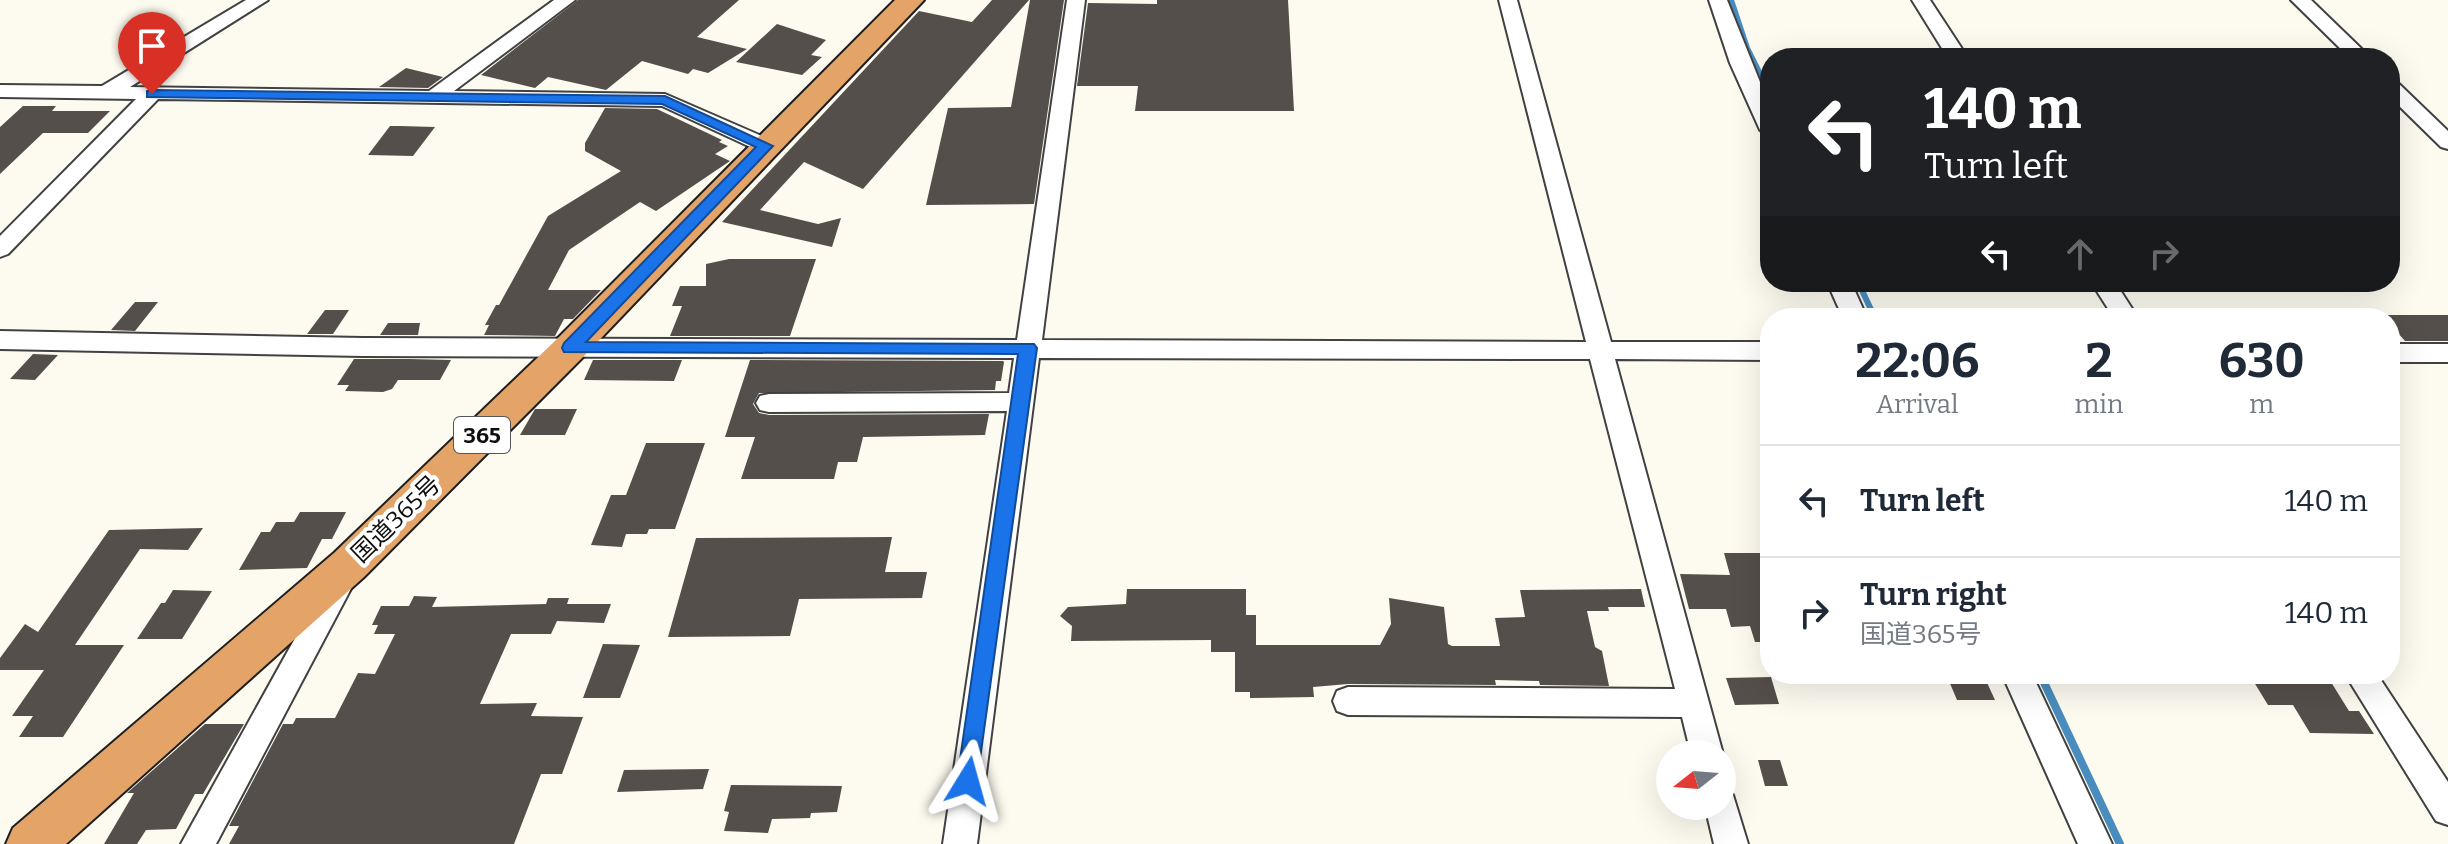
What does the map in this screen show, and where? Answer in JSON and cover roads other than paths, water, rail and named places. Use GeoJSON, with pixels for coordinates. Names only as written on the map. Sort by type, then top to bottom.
{"type":"FeatureCollection","features":[{"type":"Feature","properties":{"kind":"highway","name":"国道365号"},"geometry":{"type":"LineString","coordinates":[[30,844],[349,565],[570,348],[910,0]]}},
{"type":"Feature","properties":{"kind":"street"},"geometry":{"type":"LineString","coordinates":[[104,94],[259,0]]}},
{"type":"Feature","properties":{"kind":"street"},"geometry":{"type":"LineString","coordinates":[[433,97],[566,0]]}},
{"type":"Feature","properties":{"kind":"street"},"geometry":{"type":"LineString","coordinates":[[960,844],[1076,0]]}},
{"type":"Feature","properties":{"kind":"street"},"geometry":{"type":"LineString","coordinates":[[1508,0],[1703,740]]}},
{"type":"Feature","properties":{"kind":"street"},"geometry":{"type":"LineString","coordinates":[[1718,0],[1760,108]]}},
{"type":"Feature","properties":{"kind":"street"},"geometry":{"type":"LineString","coordinates":[[1921,0],[1952,48]]}},
{"type":"Feature","properties":{"kind":"street"},"geometry":{"type":"LineString","coordinates":[[2300,0],[2350,48]]}},
{"type":"Feature","properties":{"kind":"street"},"geometry":{"type":"LineString","coordinates":[[0,91],[665,100],[766,146]]}},
{"type":"Feature","properties":{"kind":"street"},"geometry":{"type":"LineString","coordinates":[[0,249],[152,94]]}},
{"type":"Feature","properties":{"kind":"street"},"geometry":{"type":"LineString","coordinates":[[2400,96],[2448,143]]}},
{"type":"Feature","properties":{"kind":"street"},"geometry":{"type":"LineString","coordinates":[[0,340],[570,348],[1760,351]]}},
{"type":"Feature","properties":{"kind":"street"},"geometry":{"type":"LineString","coordinates":[[2400,353],[2448,353]]}},
{"type":"Feature","properties":{"kind":"street"},"geometry":{"type":"LineString","coordinates":[[769,403],[1021,402]]}},
{"type":"Feature","properties":{"kind":"street"},"geometry":{"type":"LineString","coordinates":[[198,844],[349,565]]}},
{"type":"Feature","properties":{"kind":"street"},"geometry":{"type":"LineString","coordinates":[[2022,684],[2095,844]]}},
{"type":"Feature","properties":{"kind":"street"},"geometry":{"type":"LineString","coordinates":[[2366,684],[2448,810]]}},
{"type":"Feature","properties":{"kind":"street"},"geometry":{"type":"LineString","coordinates":[[1348,701],[1693,703]]}},
{"type":"Feature","properties":{"kind":"street"},"geometry":{"type":"LineString","coordinates":[[1725,820],[1731,844]]}},
{"type":"Feature","properties":{"kind":"waterway"},"geometry":{"type":"LineString","coordinates":[[1731,0],[1747,48],[1760,74]]}},
{"type":"Feature","properties":{"kind":"waterway"},"geometry":{"type":"LineString","coordinates":[[1863,292],[1870,308]]}},
{"type":"Feature","properties":{"kind":"waterway"},"geometry":{"type":"LineString","coordinates":[[2045,684],[2120,844]]}}]}
